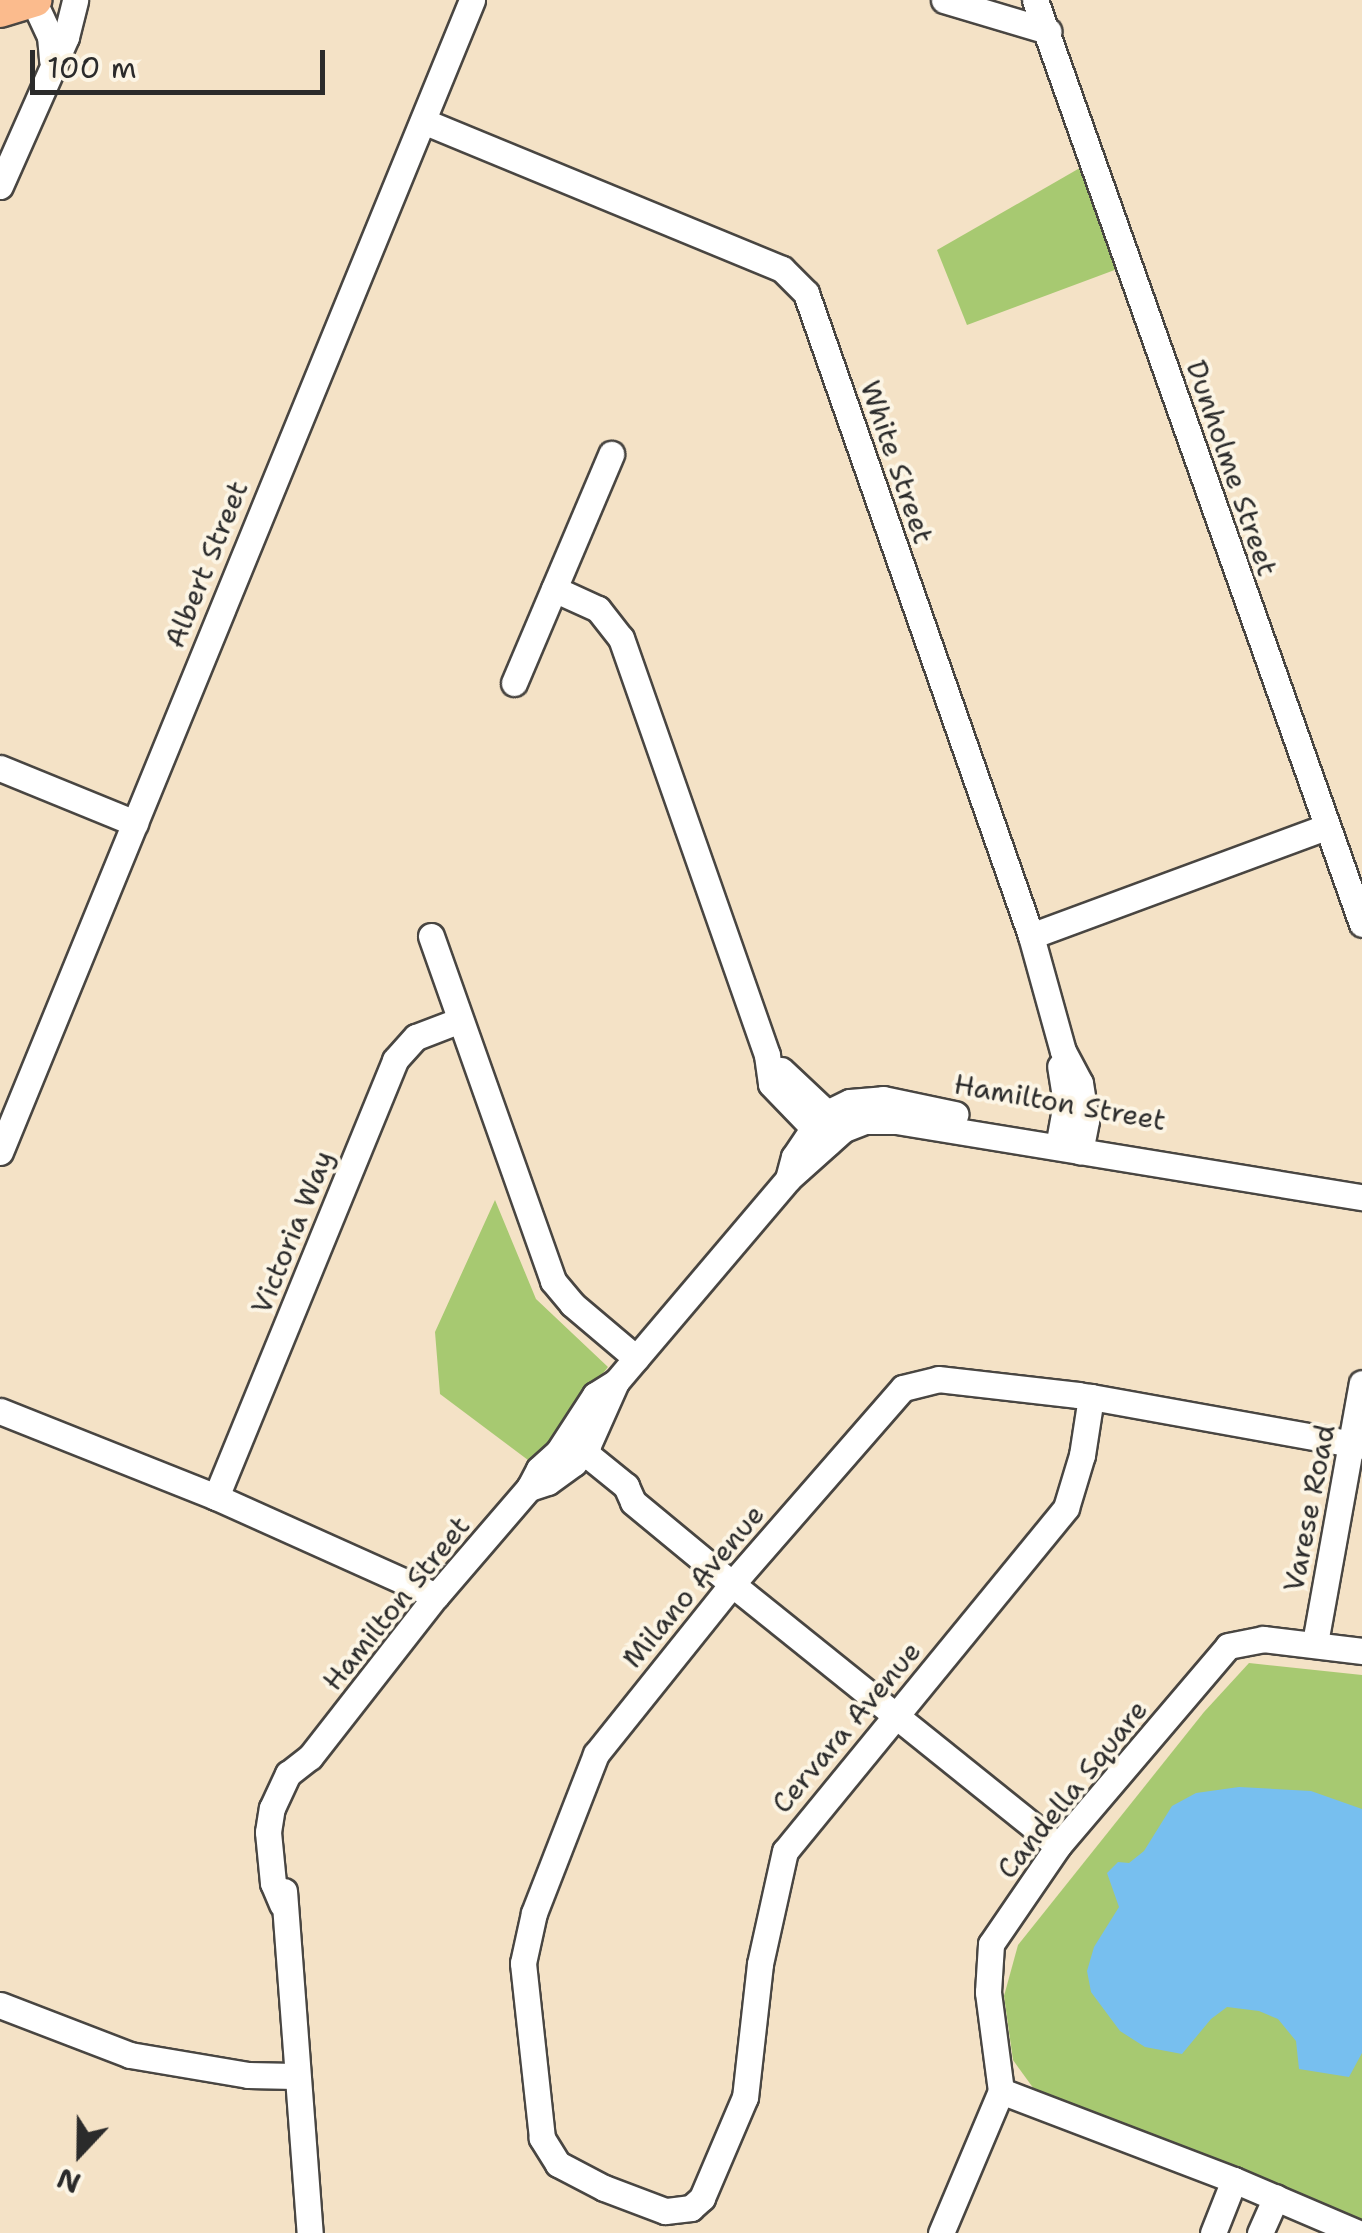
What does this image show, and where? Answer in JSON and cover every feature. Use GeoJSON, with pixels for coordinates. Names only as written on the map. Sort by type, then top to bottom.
{"type":"FeatureCollection","features":[{"type":"Feature","properties":{"kind":"main road"},"geometry":{"type":"LineString","coordinates":[[0,11],[34,0]]}},
{"type":"Feature","properties":{"kind":"street"},"geometry":{"type":"LineString","coordinates":[[34,0],[50,36],[52,60]]}},
{"type":"Feature","properties":{"kind":"street"},"geometry":{"type":"LineString","coordinates":[[0,186],[52,60],[66,37],[75,0]]}},
{"type":"Feature","properties":{"kind":"street","name":"Albert Street"},"geometry":{"type":"LineString","coordinates":[[0,1152],[472,0]]}},
{"type":"Feature","properties":{"kind":"street"},"geometry":{"type":"LineString","coordinates":[[944,0],[1048,31]]}},
{"type":"Feature","properties":{"kind":"street","name":"Dunholme Street"},"geometry":{"type":"LineString","coordinates":[[1035,0],[1362,924]]}},
{"type":"Feature","properties":{"kind":"street","name":"White Street"},"geometry":{"type":"LineString","coordinates":[[422,121],[782,269],[806,294],[1031,936],[1064,1051],[1080,1083],[1086,1120],[1071,1141]]}},
{"type":"Feature","properties":{"kind":"street"},"geometry":{"type":"LineString","coordinates":[[514,684],[611,454]]}},
{"type":"Feature","properties":{"kind":"street"},"geometry":{"type":"LineString","coordinates":[[554,589],[598,609],[620,638],[767,1056],[825,1131]]}},
{"type":"Feature","properties":{"kind":"street"},"geometry":{"type":"LineString","coordinates":[[0,768],[135,823]]}},
{"type":"Feature","properties":{"kind":"street"},"geometry":{"type":"LineString","coordinates":[[1031,936],[1326,827]]}},
{"type":"Feature","properties":{"kind":"street"},"geometry":{"type":"LineString","coordinates":[[431,936],[553,1281],[572,1304],[636,1358]]}},
{"type":"Feature","properties":{"kind":"street","name":"Victoria Way"},"geometry":{"type":"LineString","coordinates":[[216,1497],[395,1060],[416,1037],[458,1021]]}},
{"type":"Feature","properties":{"kind":"street","name":"Hamilton Street"},"geometry":{"type":"LineString","coordinates":[[310,2233],[282,1904],[286,1811],[310,1757],[394,1656],[436,1596],[529,1488],[539,1468],[571,1451],[595,1395],[616,1382],[788,1178],[794,1158],[850,1102],[883,1100],[1071,1141],[1227,1166],[1362,1181]]}},
{"type":"Feature","properties":{"kind":"street","name":"Hamilton Street"},"geometry":{"type":"LineString","coordinates":[[1227,1166],[1362,1196]]}},
{"type":"Feature","properties":{"kind":"street","name":"Milano Avenue"},"geometry":{"type":"LineString","coordinates":[[681,2222],[604,2188],[550,2157],[538,2115],[523,1963],[534,1913],[596,1754],[732,1584],[903,1388],[938,1379],[1090,1397],[1357,1445]]}},
{"type":"Feature","properties":{"kind":"street","name":"Varese Road"},"geometry":{"type":"LineString","coordinates":[[1314,1643],[1357,1445],[1362,1383]]}},
{"type":"Feature","properties":{"kind":"street","name":"Cervara Avenue"},"geometry":{"type":"LineString","coordinates":[[681,2222],[702,2198],[745,2096],[760,1964],[786,1851],[1066,1508],[1082,1455],[1090,1397]]}},
{"type":"Feature","properties":{"kind":"street"},"geometry":{"type":"LineString","coordinates":[[0,1411],[216,1497],[436,1596]]}},
{"type":"Feature","properties":{"kind":"street"},"geometry":{"type":"LineString","coordinates":[[571,1451],[626,1486],[634,1502],[732,1584],[1058,1846]]}},
{"type":"Feature","properties":{"kind":"street","name":"Candella Square"},"geometry":{"type":"LineString","coordinates":[[1001,2092],[988,1992],[991,1944],[1058,1846],[1228,1646],[1263,1638],[1362,1652]]}},
{"type":"Feature","properties":{"kind":"street"},"geometry":{"type":"LineString","coordinates":[[0,2005],[130,2055],[248,2075],[295,2076]]}},
{"type":"Feature","properties":{"kind":"street"},"geometry":{"type":"LineString","coordinates":[[941,2233],[1001,2092],[1276,2196],[1358,2233]]}},
{"type":"Feature","properties":{"kind":"street"},"geometry":{"type":"LineString","coordinates":[[1214,2233],[1234,2180]]}},
{"type":"Feature","properties":{"kind":"street"},"geometry":{"type":"LineString","coordinates":[[1260,2233],[1276,2196]]}},
{"type":"Feature","properties":{"kind":"green space"},"geometry":{"type":"Polygon","coordinates":[[[1085,165],[1120,268],[967,325],[937,250],[1085,165]]]}},
{"type":"Feature","properties":{"kind":"green space"},"geometry":{"type":"Polygon","coordinates":[[[495,1200],[536,1299],[608,1367],[532,1463],[440,1394],[435,1332],[495,1200]]]}},
{"type":"Feature","properties":{"kind":"green space"},"geometry":{"type":"Polygon","coordinates":[[[1249,1663],[1362,1675],[1362,2220],[1307,2203],[1039,2096],[1013,2060],[1004,1996],[1018,1945],[1204,1712],[1249,1663]]]}},
{"type":"Feature","properties":{"kind":"water"},"geometry":{"type":"Polygon","coordinates":[[[1239,1787],[1311,1791],[1362,1809],[1362,2053],[1349,2077],[1299,2069],[1296,2041],[1278,2019],[1259,2011],[1227,2007],[1211,2019],[1182,2054],[1145,2047],[1120,2031],[1091,1992],[1087,1971],[1094,1947],[1119,1907],[1107,1873],[1118,1862],[1129,1863],[1144,1851],[1172,1806],[1196,1793],[1239,1787]]]}}]}
